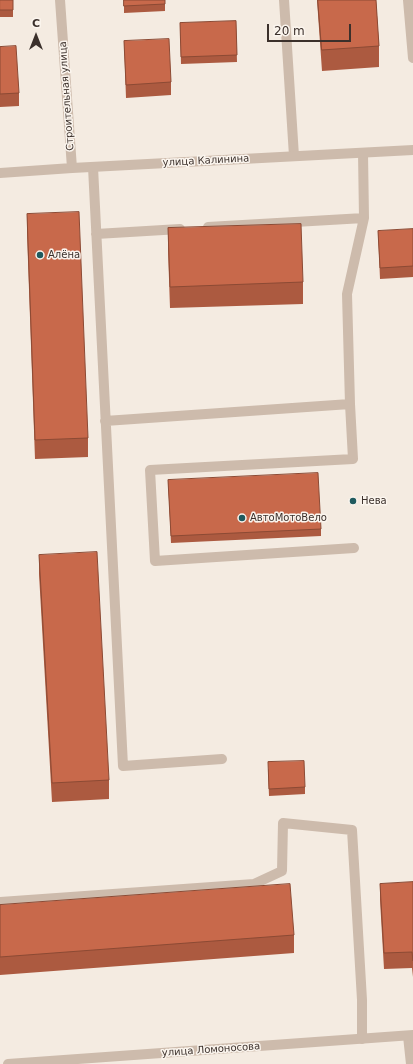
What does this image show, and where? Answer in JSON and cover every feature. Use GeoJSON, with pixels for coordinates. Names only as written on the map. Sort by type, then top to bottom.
{"type":"FeatureCollection","features":[{"type":"Feature","properties":{"kind":"street","name":"Строительная улица"},"geometry":{"type":"LineString","coordinates":[[60,0],[72,168]]}},
{"type":"Feature","properties":{"kind":"street"},"geometry":{"type":"LineString","coordinates":[[284,0],[294,156]]}},
{"type":"Feature","properties":{"kind":"street"},"geometry":{"type":"LineString","coordinates":[[408,0],[413,58]]}},
{"type":"Feature","properties":{"kind":"street","name":"улица Калинина"},"geometry":{"type":"LineString","coordinates":[[0,173],[413,150]]}},
{"type":"Feature","properties":{"kind":"street"},"geometry":{"type":"LineString","coordinates":[[354,548],[155,561],[150,470],[353,459],[347,294],[364,218],[363,153]]}},
{"type":"Feature","properties":{"kind":"street"},"geometry":{"type":"LineString","coordinates":[[92,167],[123,766],[222,759]]}},
{"type":"Feature","properties":{"kind":"street"},"geometry":{"type":"LineString","coordinates":[[96,234],[364,218]]}},
{"type":"Feature","properties":{"kind":"street"},"geometry":{"type":"LineString","coordinates":[[105,420],[350,404]]}},
{"type":"Feature","properties":{"kind":"street"},"geometry":{"type":"LineString","coordinates":[[0,902],[254,884],[282,871],[283,823],[352,830],[362,1000],[362,1039]]}},
{"type":"Feature","properties":{"kind":"street"},"geometry":{"type":"LineString","coordinates":[[411,1036],[411,1064]]}},
{"type":"Feature","properties":{"kind":"street","name":"улица Ломоносова"},"geometry":{"type":"LineString","coordinates":[[8,1064],[411,1036]]}},
{"type":"Feature","properties":{"kind":"building"},"geometry":{"type":"Polygon","coordinates":[[[0,0],[13,0],[13,10],[0,10],[0,0]]]}},
{"type":"Feature","properties":{"kind":"building"},"geometry":{"type":"Polygon","coordinates":[[[124,0],[165,0],[165,4],[124,6],[124,0]]]}},
{"type":"Feature","properties":{"kind":"building"},"geometry":{"type":"Polygon","coordinates":[[[318,0],[376,0],[379,46],[322,50],[318,0]]]}},
{"type":"Feature","properties":{"kind":"building"},"geometry":{"type":"Polygon","coordinates":[[[236,21],[237,55],[181,57],[180,23],[236,21]]]}},
{"type":"Feature","properties":{"kind":"building"},"geometry":{"type":"Polygon","coordinates":[[[169,39],[171,82],[126,85],[124,41],[169,39]]]}},
{"type":"Feature","properties":{"kind":"building"},"geometry":{"type":"Polygon","coordinates":[[[16,46],[19,93],[0,94],[0,47],[16,46]]]}},
{"type":"Feature","properties":{"kind":"building"},"geometry":{"type":"Polygon","coordinates":[[[79,212],[88,438],[35,440],[27,214],[79,212]]]}},
{"type":"Feature","properties":{"kind":"building"},"geometry":{"type":"Polygon","coordinates":[[[301,224],[303,282],[170,287],[168,228],[301,224]]]}},
{"type":"Feature","properties":{"kind":"building"},"geometry":{"type":"Polygon","coordinates":[[[413,229],[413,266],[380,268],[378,231],[413,229]]]}},
{"type":"Feature","properties":{"kind":"building"},"geometry":{"type":"Polygon","coordinates":[[[318,473],[321,529],[171,536],[168,480],[318,473]]]}},
{"type":"Feature","properties":{"kind":"building"},"geometry":{"type":"Polygon","coordinates":[[[97,552],[109,780],[52,783],[39,555],[97,552]]]}},
{"type":"Feature","properties":{"kind":"building"},"geometry":{"type":"Polygon","coordinates":[[[304,761],[305,787],[269,789],[268,762],[304,761]]]}},
{"type":"Feature","properties":{"kind":"building"},"geometry":{"type":"Polygon","coordinates":[[[413,882],[413,961],[412,952],[384,953],[380,884],[413,882]]]}},
{"type":"Feature","properties":{"kind":"building"},"geometry":{"type":"Polygon","coordinates":[[[290,884],[294,935],[0,957],[0,905],[290,884]]]}},
{"type":"Feature","properties":{"kind":"place","name":"Алёна"},"geometry":{"type":"Point","coordinates":[40,255]}},
{"type":"Feature","properties":{"kind":"place","name":"Нева"},"geometry":{"type":"Point","coordinates":[353,501]}},
{"type":"Feature","properties":{"kind":"place","name":"АвтоМотоВело"},"geometry":{"type":"Point","coordinates":[242,518]}}]}
